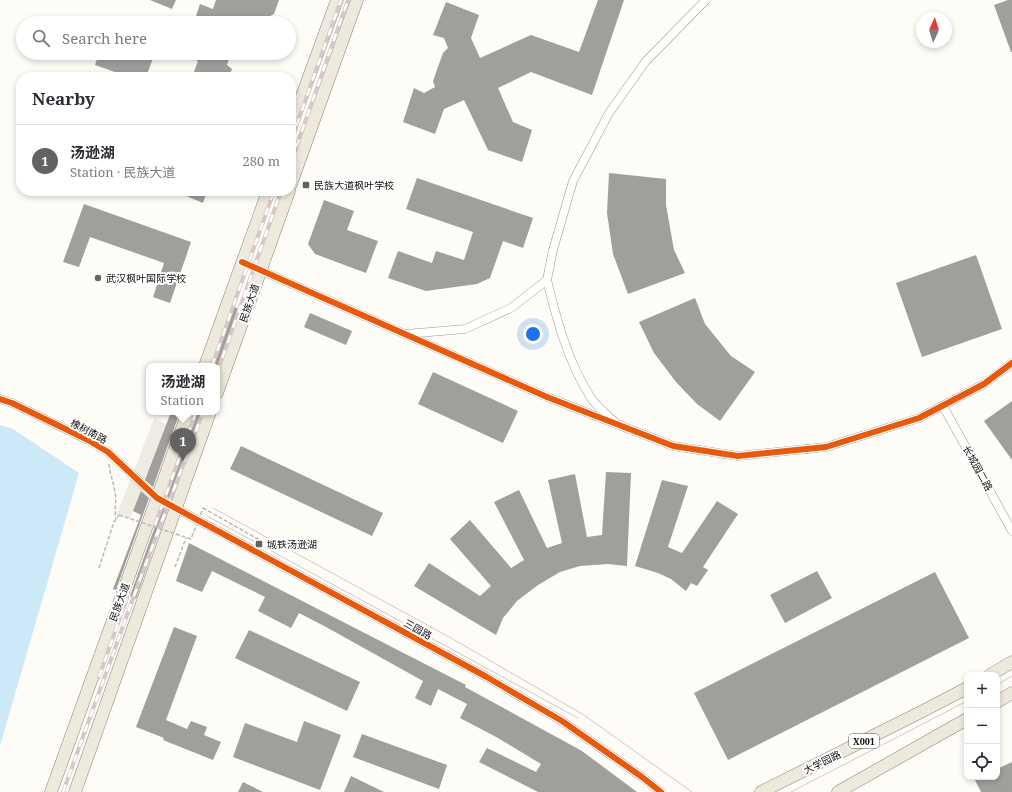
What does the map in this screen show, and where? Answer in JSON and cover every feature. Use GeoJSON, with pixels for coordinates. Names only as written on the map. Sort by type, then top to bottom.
{"type":"FeatureCollection","features":[{"type":"Feature","properties":{"kind":"main road"},"geometry":{"type":"LineString","coordinates":[[296,112],[337,0]]}},
{"type":"Feature","properties":{"kind":"main road"},"geometry":{"type":"LineString","coordinates":[[296,170],[357,0]]}},
{"type":"Feature","properties":{"kind":"main road","name":"民族大道"},"geometry":{"type":"LineString","coordinates":[[206,363],[266,196]]}},
{"type":"Feature","properties":{"kind":"main road","name":"民族大道"},"geometry":{"type":"LineString","coordinates":[[220,384],[287,196]]}},
{"type":"Feature","properties":{"kind":"main road","name":"民族大道"},"geometry":{"type":"LineString","coordinates":[[51,792],[187,415]]}},
{"type":"Feature","properties":{"kind":"main road"},"geometry":{"type":"LineString","coordinates":[[75,792],[209,415]]}},
{"type":"Feature","properties":{"kind":"main road"},"geometry":{"type":"LineString","coordinates":[[995,672],[1012,662]]}},
{"type":"Feature","properties":{"kind":"main road","name":"大学园路"},"geometry":{"type":"LineString","coordinates":[[761,792],[964,690]]}},
{"type":"Feature","properties":{"kind":"main road"},"geometry":{"type":"LineString","coordinates":[[1000,700],[1012,693]]}},
{"type":"Feature","properties":{"kind":"main road"},"geometry":{"type":"LineString","coordinates":[[838,792],[964,721]]}},
{"type":"Feature","properties":{"kind":"street"},"geometry":{"type":"LineString","coordinates":[[616,424],[592,399],[570,358],[556,315],[547,280],[553,250],[573,181],[609,113],[646,61],[706,0]]}},
{"type":"Feature","properties":{"kind":"street"},"geometry":{"type":"LineString","coordinates":[[242,262],[547,397],[616,424],[673,446],[738,456],[826,447],[919,418],[984,384],[1012,363]]}},
{"type":"Feature","properties":{"kind":"street"},"geometry":{"type":"LineString","coordinates":[[405,334],[465,329],[511,308],[547,280]]}},
{"type":"Feature","properties":{"kind":"street","name":"橡树南路"},"geometry":{"type":"LineString","coordinates":[[0,400],[12,403],[88,440],[108,452],[157,498]]}},
{"type":"Feature","properties":{"kind":"street","name":"长城园二路"},"geometry":{"type":"LineString","coordinates":[[943,406],[1012,531]]}},
{"type":"Feature","properties":{"kind":"street","name":"三园路"},"geometry":{"type":"LineString","coordinates":[[157,498],[485,676],[562,721],[661,792]]}},
{"type":"Feature","properties":{"kind":"path"},"geometry":{"type":"LineString","coordinates":[[108,452],[110,475],[116,494],[114,512],[116,519]]}},
{"type":"Feature","properties":{"kind":"path"},"geometry":{"type":"LineString","coordinates":[[99,568],[114,522],[119,515],[191,539],[203,508],[272,546]]}},
{"type":"Feature","properties":{"kind":"path"},"geometry":{"type":"LineString","coordinates":[[175,567],[186,538]]}},
{"type":"Feature","properties":{"kind":"shaded area"},"geometry":{"type":"Polygon","coordinates":[[[154,419],[167,424],[130,519],[117,514],[154,419]]]}},
{"type":"Feature","properties":{"kind":"water"},"geometry":{"type":"Polygon","coordinates":[[[0,425],[13,429],[79,473],[0,746],[0,425]]]}},
{"type":"Feature","properties":{"kind":"building"},"geometry":{"type":"Polygon","coordinates":[[[150,0],[176,0],[172,9],[150,0]]]}},
{"type":"Feature","properties":{"kind":"building"},"geometry":{"type":"Polygon","coordinates":[[[216,0],[279,0],[274,14],[270,16],[196,16],[200,4],[213,9],[216,0]]]}},
{"type":"Feature","properties":{"kind":"building"},"geometry":{"type":"Polygon","coordinates":[[[598,0],[624,0],[592,95],[531,72],[498,88],[513,122],[532,130],[522,162],[488,150],[464,100],[444,109],[435,134],[403,122],[414,88],[424,93],[435,87],[433,81],[443,53],[448,48],[444,38],[433,35],[446,2],[479,15],[471,38],[480,58],[531,35],[579,52],[598,0]]]}},
{"type":"Feature","properties":{"kind":"building"},"geometry":{"type":"Polygon","coordinates":[[[1012,0],[1012,52],[994,5],[1012,0]]]}},
{"type":"Feature","properties":{"kind":"building"},"geometry":{"type":"Polygon","coordinates":[[[97,60],[152,60],[148,72],[115,72],[95,65],[97,60]]]}},
{"type":"Feature","properties":{"kind":"building"},"geometry":{"type":"Polygon","coordinates":[[[196,60],[229,60],[227,65],[232,69],[231,72],[194,72],[198,61],[196,60]]]}},
{"type":"Feature","properties":{"kind":"building"},"geometry":{"type":"Polygon","coordinates":[[[609,173],[666,179],[666,205],[674,250],[685,273],[628,294],[613,254],[607,213],[609,173]]]}},
{"type":"Feature","properties":{"kind":"building"},"geometry":{"type":"Polygon","coordinates":[[[417,178],[533,218],[523,248],[503,241],[490,278],[477,284],[426,291],[388,278],[398,251],[432,263],[436,251],[464,260],[473,232],[406,209],[417,178]]]}},
{"type":"Feature","properties":{"kind":"building"},"geometry":{"type":"Polygon","coordinates":[[[186,196],[205,196],[203,203],[186,196]]]}},
{"type":"Feature","properties":{"kind":"building"},"geometry":{"type":"Polygon","coordinates":[[[324,200],[354,211],[347,230],[378,241],[366,273],[315,254],[308,244],[324,200]]]}},
{"type":"Feature","properties":{"kind":"building"},"geometry":{"type":"Polygon","coordinates":[[[84,204],[191,242],[170,303],[153,297],[164,263],[90,237],[79,267],[63,262],[84,204]]]}},
{"type":"Feature","properties":{"kind":"building"},"geometry":{"type":"Polygon","coordinates":[[[976,255],[1002,329],[922,357],[896,283],[976,255]]]}},
{"type":"Feature","properties":{"kind":"building"},"geometry":{"type":"Polygon","coordinates":[[[695,298],[705,324],[731,356],[755,372],[720,421],[697,404],[676,382],[654,353],[639,322],[695,298]]]}},
{"type":"Feature","properties":{"kind":"building"},"geometry":{"type":"Polygon","coordinates":[[[234,307],[239,309],[220,363],[214,363],[234,307]]]}},
{"type":"Feature","properties":{"kind":"building"},"geometry":{"type":"Polygon","coordinates":[[[310,313],[352,331],[346,345],[304,327],[310,313]]]}},
{"type":"Feature","properties":{"kind":"building"},"geometry":{"type":"Polygon","coordinates":[[[433,372],[518,411],[503,443],[418,404],[433,372]]]}},
{"type":"Feature","properties":{"kind":"building"},"geometry":{"type":"Polygon","coordinates":[[[1012,401],[1012,460],[984,421],[1012,401]]]}},
{"type":"Feature","properties":{"kind":"building"},"geometry":{"type":"Polygon","coordinates":[[[170,415],[179,415],[153,487],[145,480],[170,415]]]}},
{"type":"Feature","properties":{"kind":"building"},"geometry":{"type":"Polygon","coordinates":[[[194,415],[201,415],[171,499],[166,496],[194,415]]]}},
{"type":"Feature","properties":{"kind":"building"},"geometry":{"type":"Polygon","coordinates":[[[241,446],[383,513],[372,536],[230,469],[241,446]]]}},
{"type":"Feature","properties":{"kind":"building"},"geometry":{"type":"Polygon","coordinates":[[[606,472],[631,473],[627,566],[608,564],[580,566],[560,572],[538,585],[517,601],[503,618],[496,635],[414,586],[429,563],[480,596],[491,586],[450,539],[470,520],[511,568],[524,560],[494,502],[519,490],[547,548],[562,543],[548,480],[575,474],[587,537],[602,535],[606,472]]]}},
{"type":"Feature","properties":{"kind":"building"},"geometry":{"type":"Polygon","coordinates":[[[662,480],[688,486],[668,547],[682,553],[717,501],[738,514],[703,567],[708,570],[697,586],[691,583],[686,591],[671,579],[658,573],[635,566],[662,480]]]}},
{"type":"Feature","properties":{"kind":"building"},"geometry":{"type":"Polygon","coordinates":[[[141,491],[149,498],[116,590],[113,589],[141,515],[133,511],[141,491]]]}},
{"type":"Feature","properties":{"kind":"building"},"geometry":{"type":"Polygon","coordinates":[[[162,507],[167,510],[136,599],[130,596],[162,507]]]}},
{"type":"Feature","properties":{"kind":"building"},"geometry":{"type":"Polygon","coordinates":[[[189,543],[466,685],[465,687],[582,751],[637,792],[538,792],[479,762],[487,748],[536,772],[541,764],[498,738],[460,718],[467,704],[438,689],[431,706],[415,698],[423,681],[299,613],[291,628],[258,611],[265,597],[212,571],[202,592],[176,581],[189,543]]]}},
{"type":"Feature","properties":{"kind":"building"},"geometry":{"type":"Polygon","coordinates":[[[817,571],[832,598],[785,623],[770,595],[817,571]]]}},
{"type":"Feature","properties":{"kind":"building"},"geometry":{"type":"Polygon","coordinates":[[[935,572],[969,638],[728,760],[694,693],[935,572]]]}},
{"type":"Feature","properties":{"kind":"building"},"geometry":{"type":"Polygon","coordinates":[[[174,627],[197,636],[166,720],[187,729],[191,721],[207,727],[204,735],[221,742],[213,760],[163,740],[164,738],[136,727],[174,627]]]}},
{"type":"Feature","properties":{"kind":"building"},"geometry":{"type":"Polygon","coordinates":[[[249,630],[360,682],[347,711],[235,658],[249,630]]]}},
{"type":"Feature","properties":{"kind":"building"},"geometry":{"type":"Polygon","coordinates":[[[304,721],[341,735],[320,790],[233,757],[245,723],[297,742],[304,721]]]}},
{"type":"Feature","properties":{"kind":"building"},"geometry":{"type":"Polygon","coordinates":[[[362,734],[447,765],[439,789],[353,757],[362,734]]]}},
{"type":"Feature","properties":{"kind":"building"},"geometry":{"type":"Polygon","coordinates":[[[1012,762],[1012,792],[981,792],[975,780],[1000,780],[1000,768],[1012,762]]]}},
{"type":"Feature","properties":{"kind":"building"},"geometry":{"type":"Polygon","coordinates":[[[351,776],[384,792],[344,792],[351,776]]]}},
{"type":"Feature","properties":{"kind":"building"},"geometry":{"type":"Polygon","coordinates":[[[243,782],[263,792],[238,792],[243,782]]]}},
{"type":"Feature","properties":{"kind":"tram line"},"geometry":{"type":"LineString","coordinates":[[213,508],[451,638],[584,715],[692,792]]}},
{"type":"Feature","properties":{"kind":"tram line"},"geometry":{"type":"LineString","coordinates":[[207,516],[578,718]]}},
{"type":"Feature","properties":{"kind":"tram line"},"geometry":{"type":"LineString","coordinates":[[1000,683],[1012,676]]}},
{"type":"Feature","properties":{"kind":"tram line"},"geometry":{"type":"LineString","coordinates":[[791,792],[964,703]]}},
{"type":"Feature","properties":{"kind":"railway"},"geometry":{"type":"LineString","coordinates":[[296,127],[341,0]]}},
{"type":"Feature","properties":{"kind":"railway"},"geometry":{"type":"LineString","coordinates":[[296,148],[348,0]]}},
{"type":"Feature","properties":{"kind":"railway"},"geometry":{"type":"LineString","coordinates":[[213,363],[272,196]]}},
{"type":"Feature","properties":{"kind":"railway"},"geometry":{"type":"LineString","coordinates":[[220,364],[279,196]]}},
{"type":"Feature","properties":{"kind":"railway"},"geometry":{"type":"LineString","coordinates":[[155,525],[195,415]]}},
{"type":"Feature","properties":{"kind":"railway"},"geometry":{"type":"LineString","coordinates":[[63,792],[139,582],[202,415]]}},
{"type":"Feature","properties":{"kind":"railway"},"geometry":{"type":"LineString","coordinates":[[99,677],[127,598]]}},
{"type":"Feature","properties":{"kind":"cycle path"},"geometry":{"type":"LineString","coordinates":[[242,262],[547,397],[673,446],[738,456],[826,447],[919,418],[984,384],[1012,363]]}},
{"type":"Feature","properties":{"kind":"cycle path"},"geometry":{"type":"LineString","coordinates":[[0,399],[12,403],[88,440],[108,452],[157,498],[485,676],[562,721],[661,792]]}},
{"type":"Feature","properties":{"kind":"place","name":"民族大道枫叶学校"},"geometry":{"type":"Point","coordinates":[306,185]}},
{"type":"Feature","properties":{"kind":"place","name":"武汉枫叶国际学校"},"geometry":{"type":"Point","coordinates":[98,278]}},
{"type":"Feature","properties":{"kind":"place","name":"汤逊湖"},"geometry":{"type":"Point","coordinates":[183,461]}},
{"type":"Feature","properties":{"kind":"place","name":"城铁汤逊湖"},"geometry":{"type":"Point","coordinates":[259,544]}}]}
